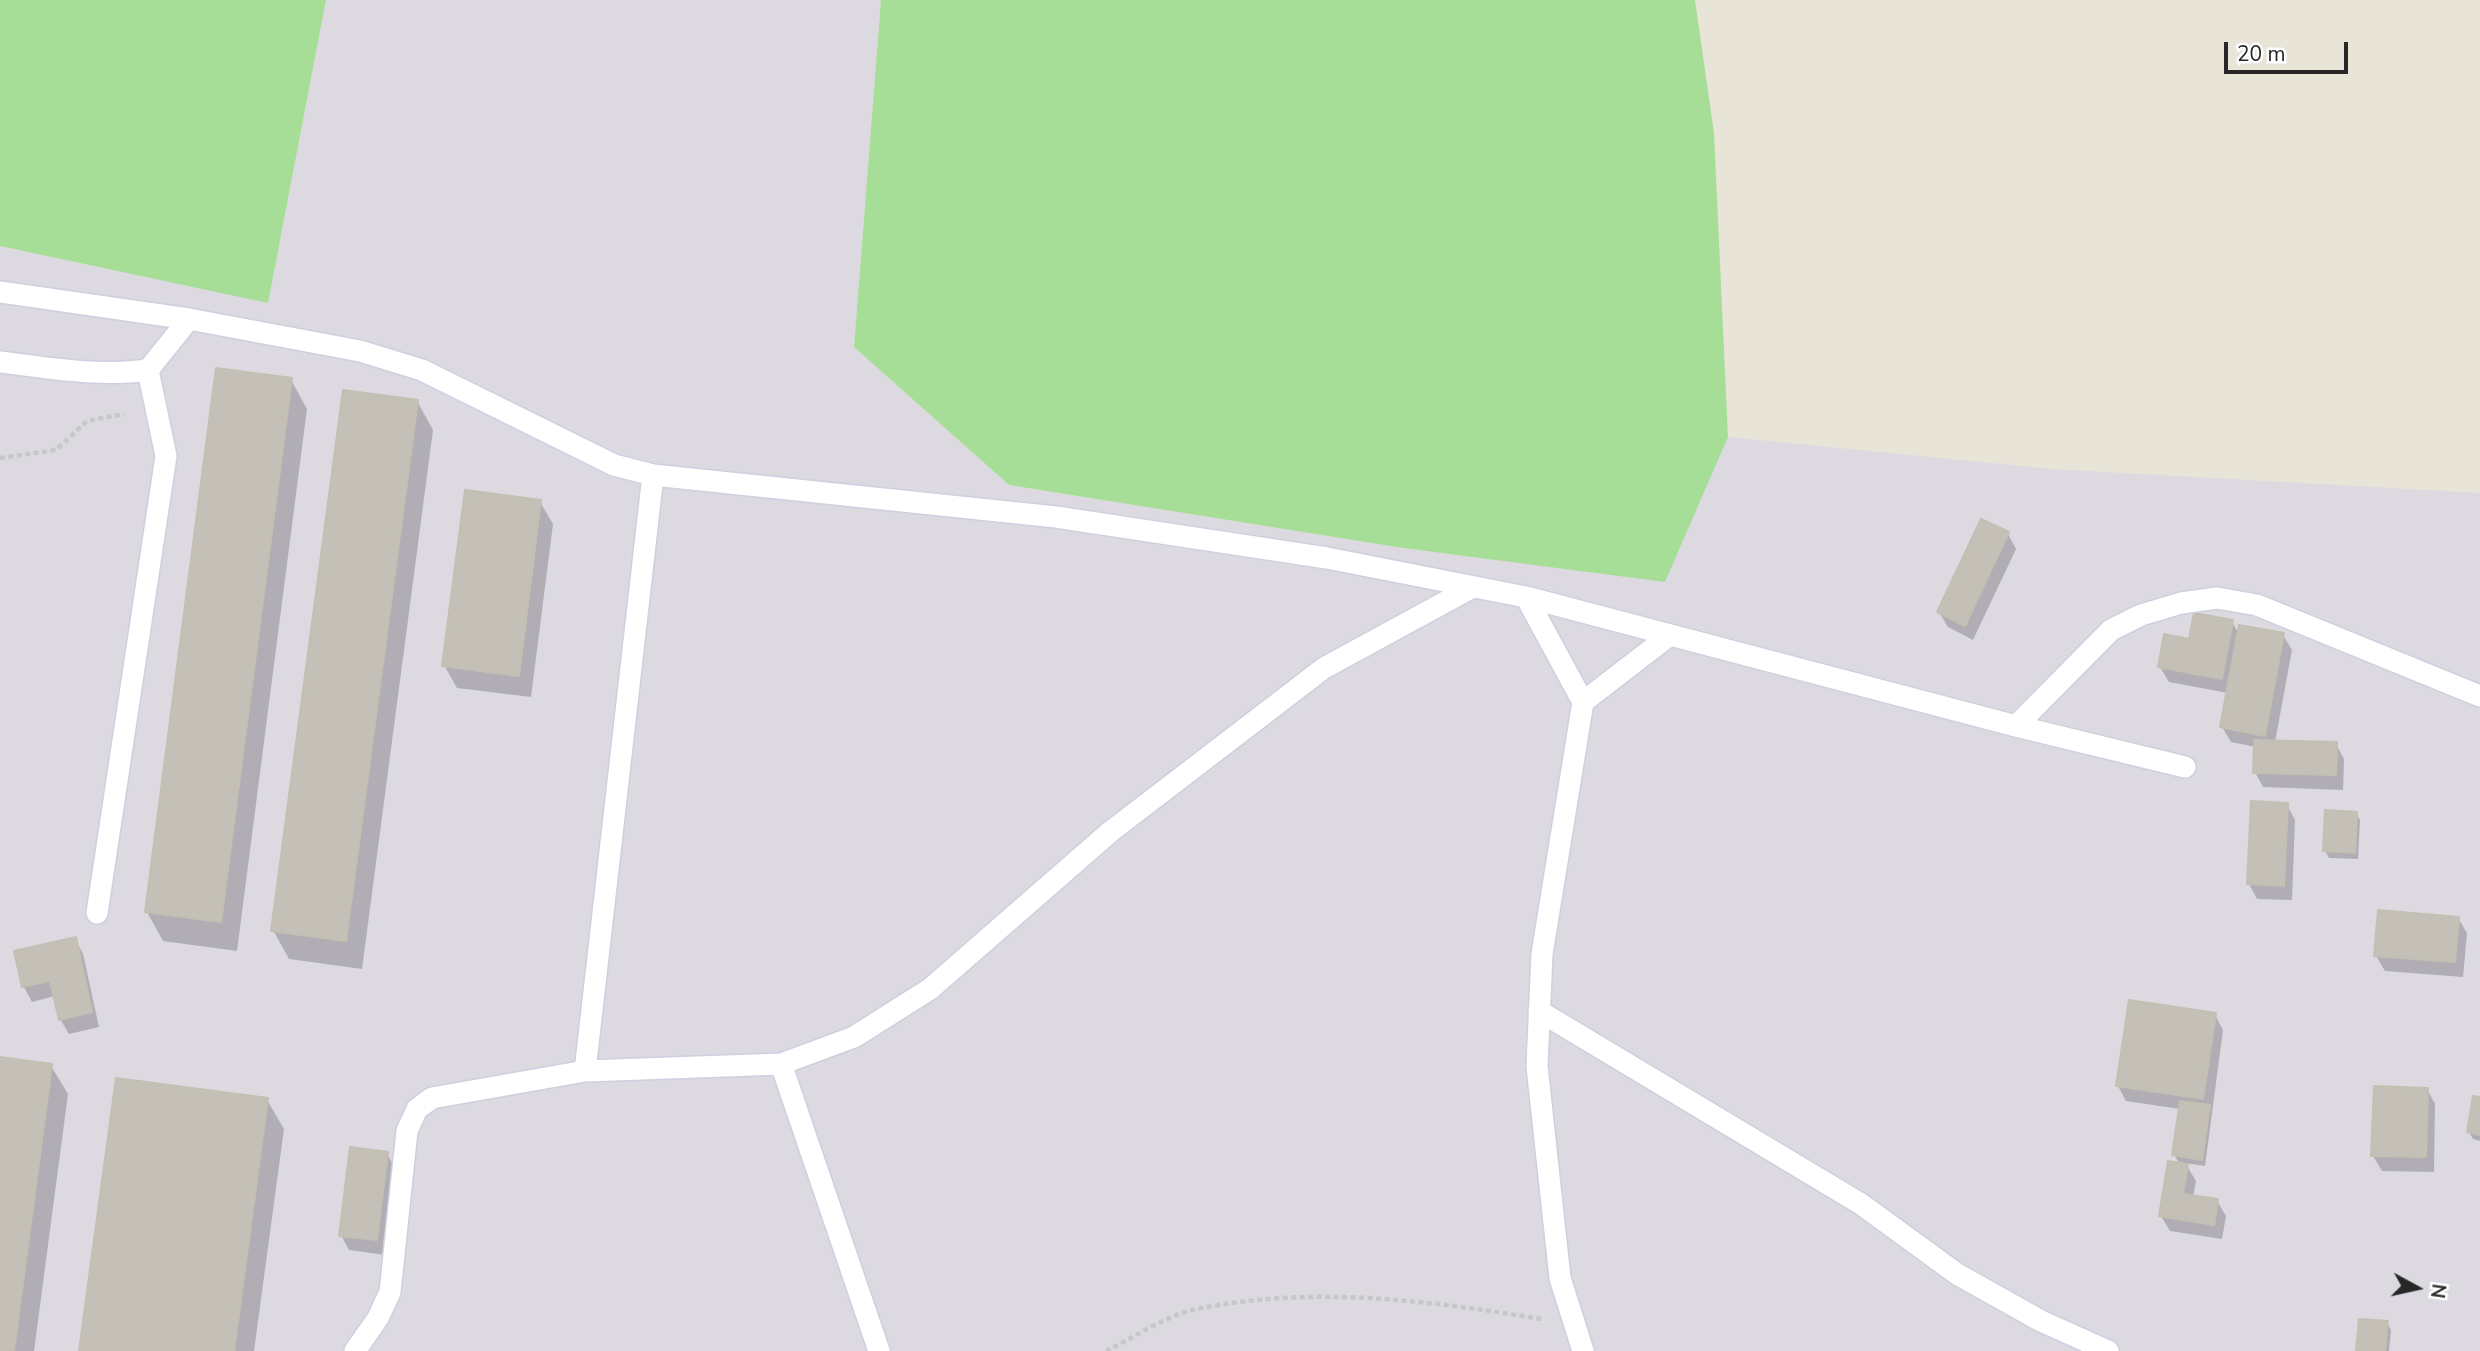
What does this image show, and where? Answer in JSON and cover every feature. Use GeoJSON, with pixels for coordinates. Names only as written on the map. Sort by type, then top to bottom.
{"type":"FeatureCollection","features":[{"type":"Feature","properties":{"kind":"lane"},"geometry":{"type":"LineString","coordinates":[[0,292],[189,319],[360,351],[422,370],[614,465],[653,475],[1056,517],[1327,558],[1526,597],[2016,726],[2185,767]]}},
{"type":"Feature","properties":{"kind":"lane"},"geometry":{"type":"LineString","coordinates":[[0,362],[81,373],[118,374],[148,370],[189,319]]}},
{"type":"Feature","properties":{"kind":"lane"},"geometry":{"type":"LineString","coordinates":[[97,913],[166,456],[148,370]]}},
{"type":"Feature","properties":{"kind":"lane"},"geometry":{"type":"LineString","coordinates":[[585,1071],[653,475]]}},
{"type":"Feature","properties":{"kind":"lane"},"geometry":{"type":"LineString","coordinates":[[361,1350],[390,1292],[407,1131],[418,1109],[432,1098],[585,1071],[781,1064],[854,1037],[930,989],[1110,832],[1324,668],[1471,588]]}},
{"type":"Feature","properties":{"kind":"lane"},"geometry":{"type":"LineString","coordinates":[[1526,597],[1547,642],[1571,676],[1583,702],[1542,954],[1539,1011],[1540,1093],[1560,1278],[1583,1351]]}},
{"type":"Feature","properties":{"kind":"lane"},"geometry":{"type":"LineString","coordinates":[[2016,726],[2111,630],[2141,615],[2181,603],[2217,598],[2257,605],[2480,696]]}},
{"type":"Feature","properties":{"kind":"lane"},"geometry":{"type":"LineString","coordinates":[[1583,702],[1670,635]]}},
{"type":"Feature","properties":{"kind":"lane"},"geometry":{"type":"LineString","coordinates":[[1539,1011],[1861,1204],[1957,1274],[2041,1321],[2108,1351]]}},
{"type":"Feature","properties":{"kind":"lane"},"geometry":{"type":"LineString","coordinates":[[781,1064],[879,1351]]}},
{"type":"Feature","properties":{"kind":"path"},"geometry":{"type":"LineString","coordinates":[[0,458],[56,450],[87,421],[156,408]]}},
{"type":"Feature","properties":{"kind":"path"},"geometry":{"type":"LineString","coordinates":[[1106,1351],[1190,1311],[1306,1296],[1432,1301],[1573,1324]]}},
{"type":"Feature","properties":{"kind":"shaded area"},"geometry":{"type":"Polygon","coordinates":[[[326,0],[881,0],[854,347],[1009,485],[1403,548],[1664,581],[1728,437],[2052,469],[2480,493],[2480,1351],[0,1351],[0,246],[268,302],[326,0]]]}},
{"type":"Feature","properties":{"kind":"green space"},"geometry":{"type":"Polygon","coordinates":[[[0,0],[326,0],[268,303],[0,246],[0,0]]]}},
{"type":"Feature","properties":{"kind":"green space"},"geometry":{"type":"Polygon","coordinates":[[[881,0],[1695,0],[1714,133],[1728,437],[1665,582],[1403,548],[1009,485],[854,347],[881,0]]]}},
{"type":"Feature","properties":{"kind":"building"},"geometry":{"type":"Polygon","coordinates":[[[216,368],[292,378],[221,922],[145,912],[216,368]]]}},
{"type":"Feature","properties":{"kind":"building"},"geometry":{"type":"Polygon","coordinates":[[[343,390],[418,400],[346,941],[271,931],[343,390]]]}},
{"type":"Feature","properties":{"kind":"building"},"geometry":{"type":"Polygon","coordinates":[[[465,490],[541,500],[519,676],[442,666],[465,490]]]}},
{"type":"Feature","properties":{"kind":"building"},"geometry":{"type":"Polygon","coordinates":[[[1981,519],[2009,532],[1965,626],[1937,612],[1981,519]]]}},
{"type":"Feature","properties":{"kind":"building"},"geometry":{"type":"Polygon","coordinates":[[[2194,613],[2233,620],[2222,679],[2158,667],[2164,634],[2189,639],[2194,613]]]}},
{"type":"Feature","properties":{"kind":"building"},"geometry":{"type":"Polygon","coordinates":[[[2239,625],[2284,633],[2265,736],[2220,727],[2239,625]]]}},
{"type":"Feature","properties":{"kind":"building"},"geometry":{"type":"Polygon","coordinates":[[[2254,740],[2337,742],[2336,775],[2253,773],[2254,740]]]}},
{"type":"Feature","properties":{"kind":"building"},"geometry":{"type":"Polygon","coordinates":[[[2251,801],[2288,803],[2284,886],[2247,884],[2251,801]]]}},
{"type":"Feature","properties":{"kind":"building"},"geometry":{"type":"Polygon","coordinates":[[[2325,810],[2357,812],[2355,853],[2323,851],[2325,810]]]}},
{"type":"Feature","properties":{"kind":"building"},"geometry":{"type":"Polygon","coordinates":[[[2378,910],[2459,917],[2455,962],[2374,956],[2378,910]]]}},
{"type":"Feature","properties":{"kind":"building"},"geometry":{"type":"Polygon","coordinates":[[[76,937],[92,1012],[59,1020],[50,981],[22,987],[14,951],[76,937]]]}},
{"type":"Feature","properties":{"kind":"building"},"geometry":{"type":"Polygon","coordinates":[[[2129,1000],[2216,1013],[2203,1099],[2116,1086],[2129,1000]]]}},
{"type":"Feature","properties":{"kind":"building"},"geometry":{"type":"Polygon","coordinates":[[[0,1057],[52,1064],[14,1351],[0,1351],[0,1057]]]}},
{"type":"Feature","properties":{"kind":"building"},"geometry":{"type":"Polygon","coordinates":[[[116,1078],[268,1098],[234,1351],[79,1351],[116,1078]]]}},
{"type":"Feature","properties":{"kind":"building"},"geometry":{"type":"Polygon","coordinates":[[[2374,1086],[2428,1088],[2426,1157],[2371,1156],[2374,1086]]]}},
{"type":"Feature","properties":{"kind":"building"},"geometry":{"type":"Polygon","coordinates":[[[2473,1096],[2480,1097],[2480,1135],[2467,1132],[2473,1096]]]}},
{"type":"Feature","properties":{"kind":"building"},"geometry":{"type":"Polygon","coordinates":[[[2180,1101],[2210,1105],[2202,1160],[2172,1155],[2180,1101]]]}},
{"type":"Feature","properties":{"kind":"building"},"geometry":{"type":"Polygon","coordinates":[[[350,1147],[388,1152],[377,1240],[339,1236],[350,1147]]]}},
{"type":"Feature","properties":{"kind":"building"},"geometry":{"type":"Polygon","coordinates":[[[2168,1161],[2188,1164],[2183,1194],[2218,1199],[2214,1225],[2159,1216],[2168,1161]]]}},
{"type":"Feature","properties":{"kind":"building"},"geometry":{"type":"Polygon","coordinates":[[[2359,1319],[2388,1321],[2385,1351],[2356,1351],[2359,1319]]]}}]}
